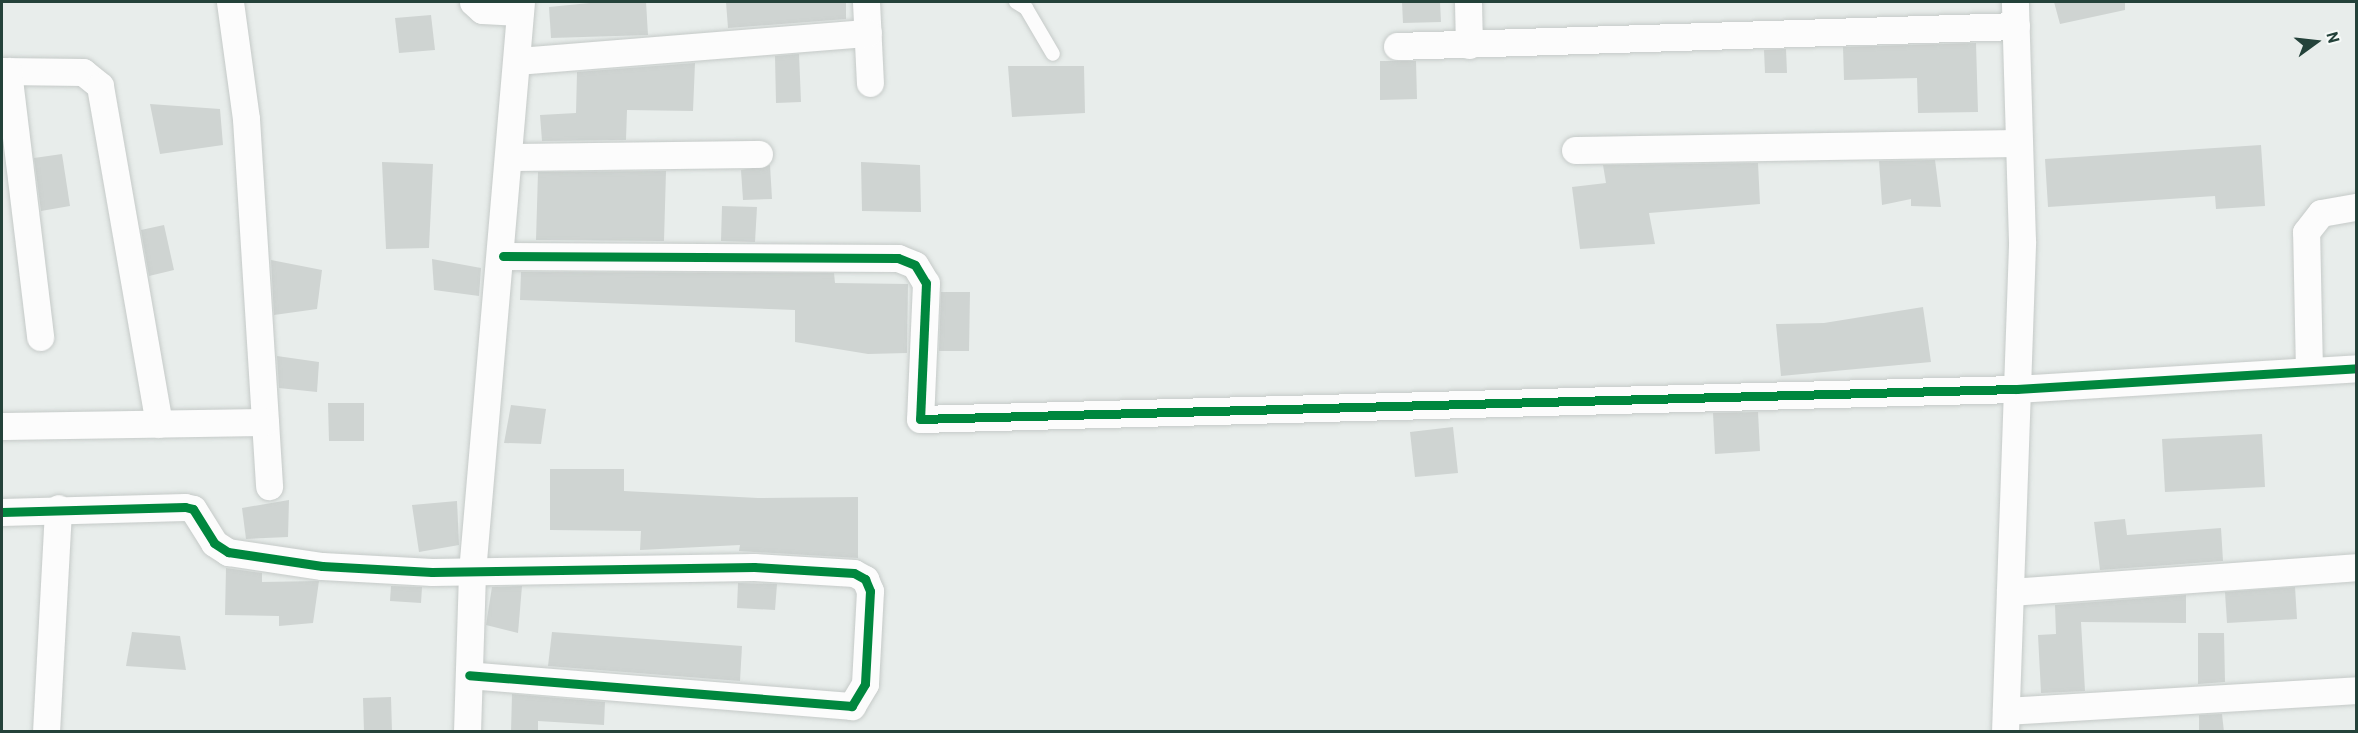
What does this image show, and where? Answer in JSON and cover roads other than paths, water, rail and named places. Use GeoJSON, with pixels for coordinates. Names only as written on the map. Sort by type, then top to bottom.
{"type":"FeatureCollection","features":[{"type":"Feature","properties":{"kind":"street"},"geometry":{"type":"LineString","coordinates":[[230,2],[246,119],[269,486]]}},
{"type":"Feature","properties":{"kind":"street"},"geometry":{"type":"LineString","coordinates":[[467,732],[472,572],[503,256],[521,7],[482,10],[474,2]]}},
{"type":"Feature","properties":{"kind":"street"},"geometry":{"type":"LineString","coordinates":[[866,2],[870,83]]}},
{"type":"Feature","properties":{"kind":"street"},"geometry":{"type":"LineString","coordinates":[[1468,2],[1469,45]]}},
{"type":"Feature","properties":{"kind":"street"},"geometry":{"type":"LineString","coordinates":[[1396,46],[1469,45],[2016,14],[2019,143],[2017,389],[2005,721],[2356,690]]}},
{"type":"Feature","properties":{"kind":"street"},"geometry":{"type":"LineString","coordinates":[[516,61],[868,33]]}},
{"type":"Feature","properties":{"kind":"street"},"geometry":{"type":"LineString","coordinates":[[40,337],[5,71],[83,72],[100,86],[159,424]]}},
{"type":"Feature","properties":{"kind":"street"},"geometry":{"type":"LineString","coordinates":[[1575,150],[2019,143]]}},
{"type":"Feature","properties":{"kind":"street"},"geometry":{"type":"LineString","coordinates":[[509,157],[759,154]]}},
{"type":"Feature","properties":{"kind":"street"},"geometry":{"type":"LineString","coordinates":[[2309,371],[2306,232],[2321,213],[2356,207]]}},
{"type":"Feature","properties":{"kind":"street"},"geometry":{"type":"LineString","coordinates":[[503,256],[898,258],[915,265],[926,283],[920,419],[2017,389],[2356,368]]}},
{"type":"Feature","properties":{"kind":"street"},"geometry":{"type":"LineString","coordinates":[[2,426],[265,422]]}},
{"type":"Feature","properties":{"kind":"street"},"geometry":{"type":"LineString","coordinates":[[2,512],[58,508],[185,507],[193,509],[214,543],[228,552],[322,566],[472,572],[754,567],[854,573],[865,579],[870,591],[865,684],[852,706],[469,675]]}},
{"type":"Feature","properties":{"kind":"street"},"geometry":{"type":"LineString","coordinates":[[46,732],[58,508]]}},
{"type":"Feature","properties":{"kind":"street"},"geometry":{"type":"LineString","coordinates":[[2010,592],[2356,567]]}},
{"type":"Feature","properties":{"kind":"lane"},"geometry":{"type":"LineString","coordinates":[[1016,2],[1026,9],[1053,54]]}}]}
